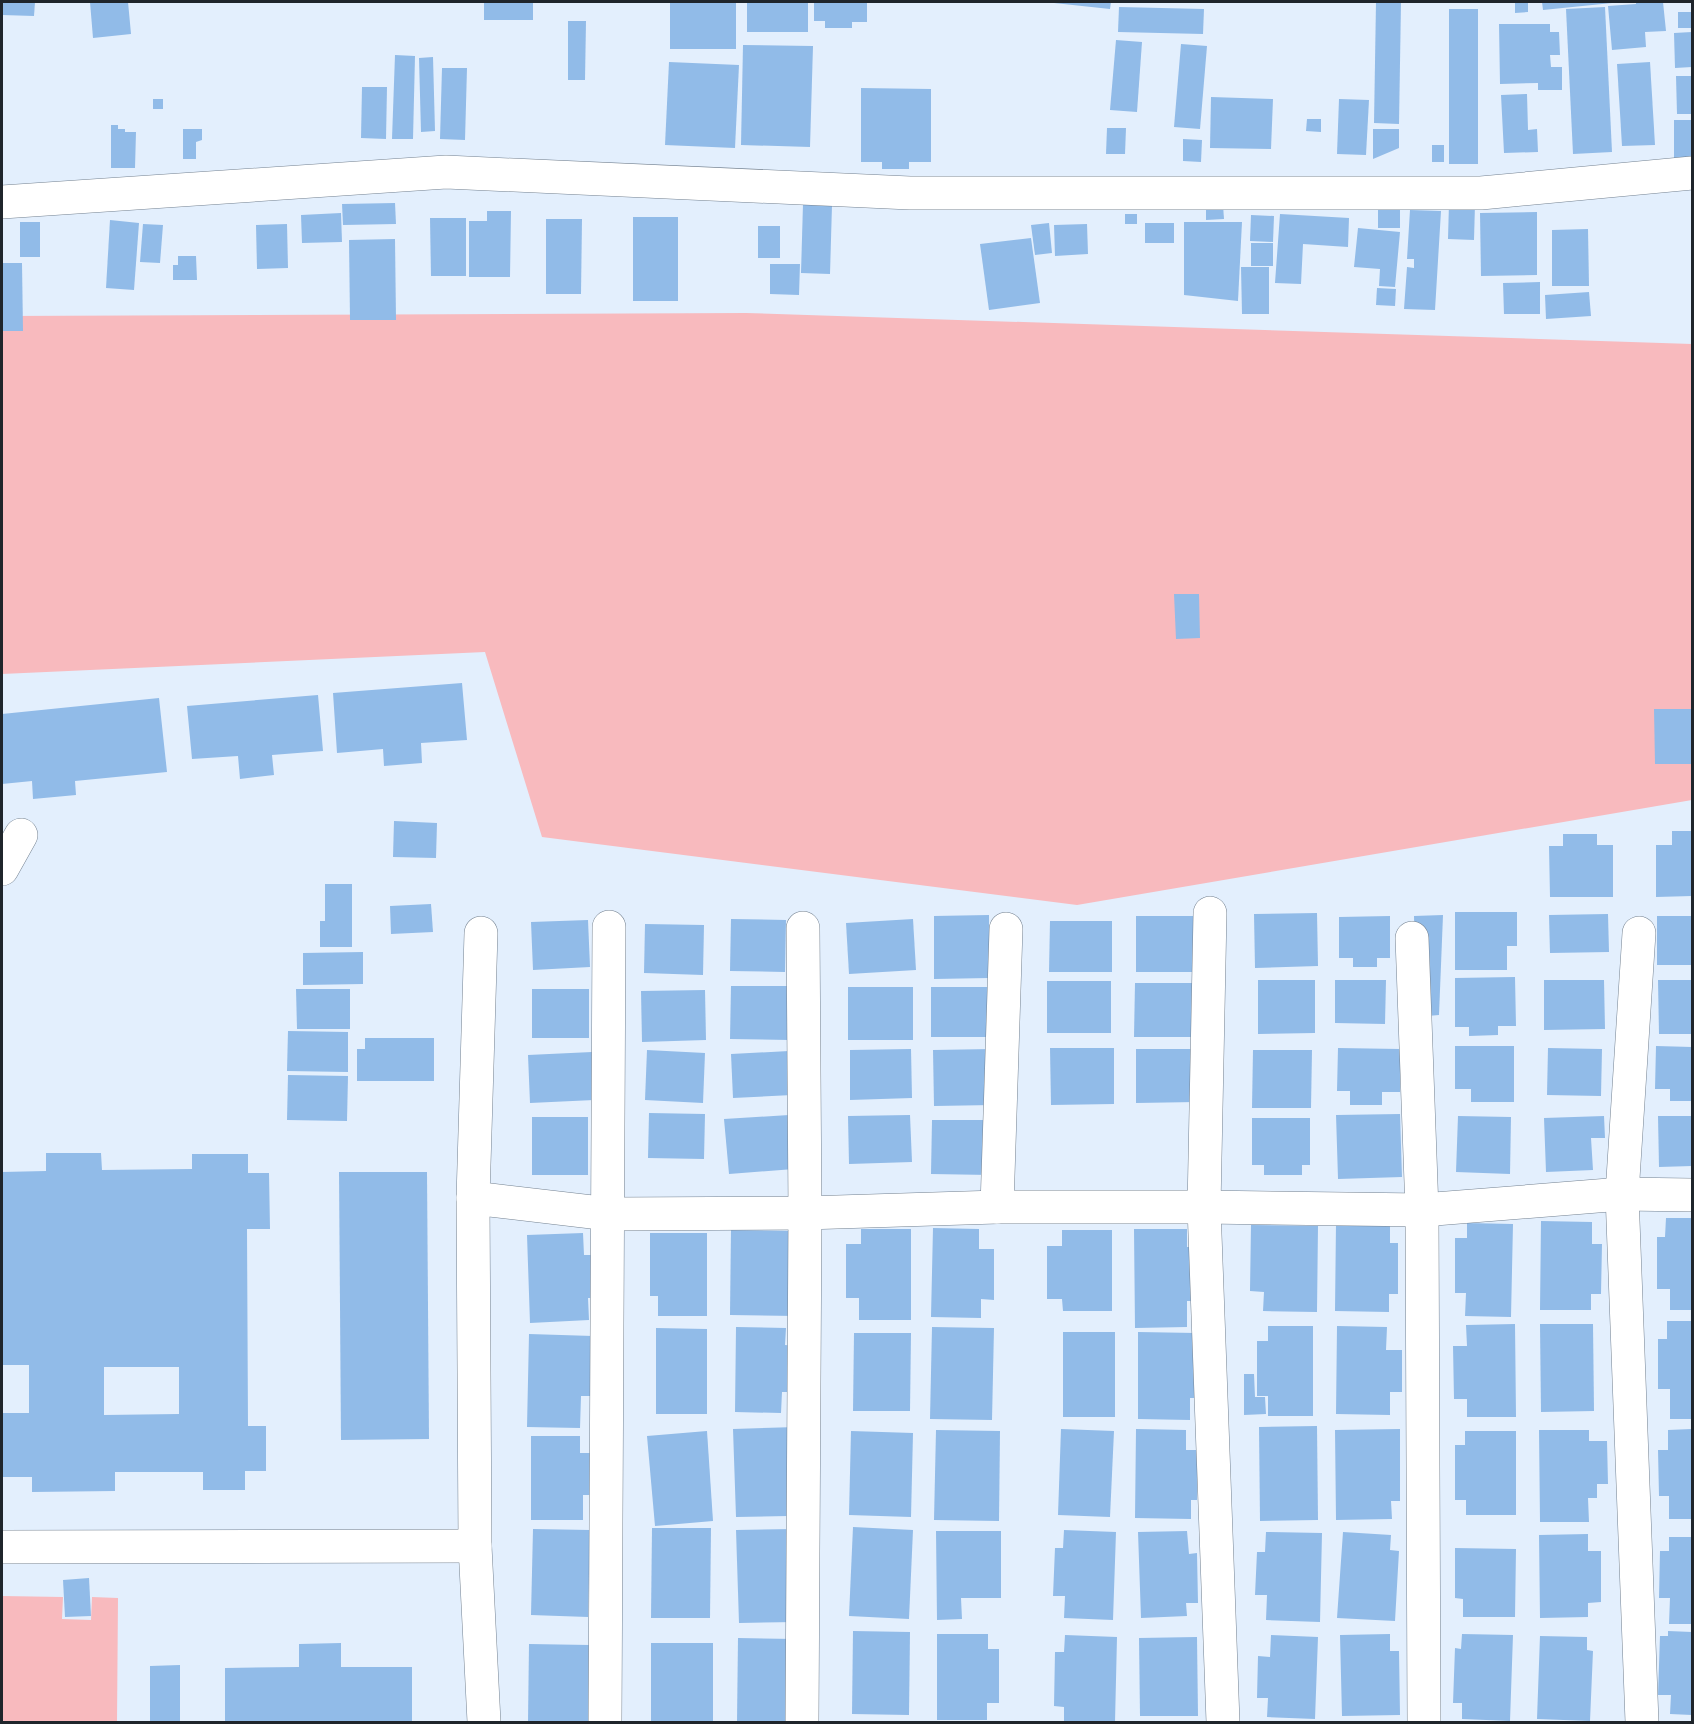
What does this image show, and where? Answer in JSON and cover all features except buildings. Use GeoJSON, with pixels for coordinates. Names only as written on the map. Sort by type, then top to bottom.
{"type":"FeatureCollection","features":[{"type":"Feature","properties":{"kind":"street"},"geometry":{"type":"LineString","coordinates":[[2,202],[446,172],[910,194],[1481,194],[1692,173]]}},
{"type":"Feature","properties":{"kind":"street"},"geometry":{"type":"LineString","coordinates":[[2,869],[21,835]]}},
{"type":"Feature","properties":{"kind":"street"},"geometry":{"type":"LineString","coordinates":[[1210,913],[1204,1207],[1223,1722]]}},
{"type":"Feature","properties":{"kind":"street"},"geometry":{"type":"LineString","coordinates":[[605,1722],[609,927]]}},
{"type":"Feature","properties":{"kind":"street"},"geometry":{"type":"LineString","coordinates":[[802,1722],[805,1213],[803,928]]}},
{"type":"Feature","properties":{"kind":"street"},"geometry":{"type":"LineString","coordinates":[[996,1207],[1006,929]]}},
{"type":"Feature","properties":{"kind":"street"},"geometry":{"type":"LineString","coordinates":[[481,933],[473,1198],[475,1546],[484,1722]]}},
{"type":"Feature","properties":{"kind":"street"},"geometry":{"type":"LineString","coordinates":[[1639,933],[1622,1194],[1642,1722]]}},
{"type":"Feature","properties":{"kind":"street"},"geometry":{"type":"LineString","coordinates":[[1412,938],[1422,1210],[1424,1722]]}},
{"type":"Feature","properties":{"kind":"street"},"geometry":{"type":"LineString","coordinates":[[473,1198],[609,1215],[805,1213],[996,1207],[1422,1210],[1622,1194],[1692,1195]]}},
{"type":"Feature","properties":{"kind":"street"},"geometry":{"type":"LineString","coordinates":[[2,1547],[475,1546]]}},
{"type":"Feature","properties":{"kind":"shaded area"},"geometry":{"type":"Polygon","coordinates":[[[746,313],[1692,344],[1692,800],[1077,905],[542,837],[485,652],[2,674],[2,316],[746,313]]]}},
{"type":"Feature","properties":{"kind":"shaded area"},"geometry":{"type":"Polygon","coordinates":[[[2,1596],[63,1597],[62,1619],[91,1620],[92,1597],[118,1598],[117,1722],[2,1722],[2,1596]]]}}]}
